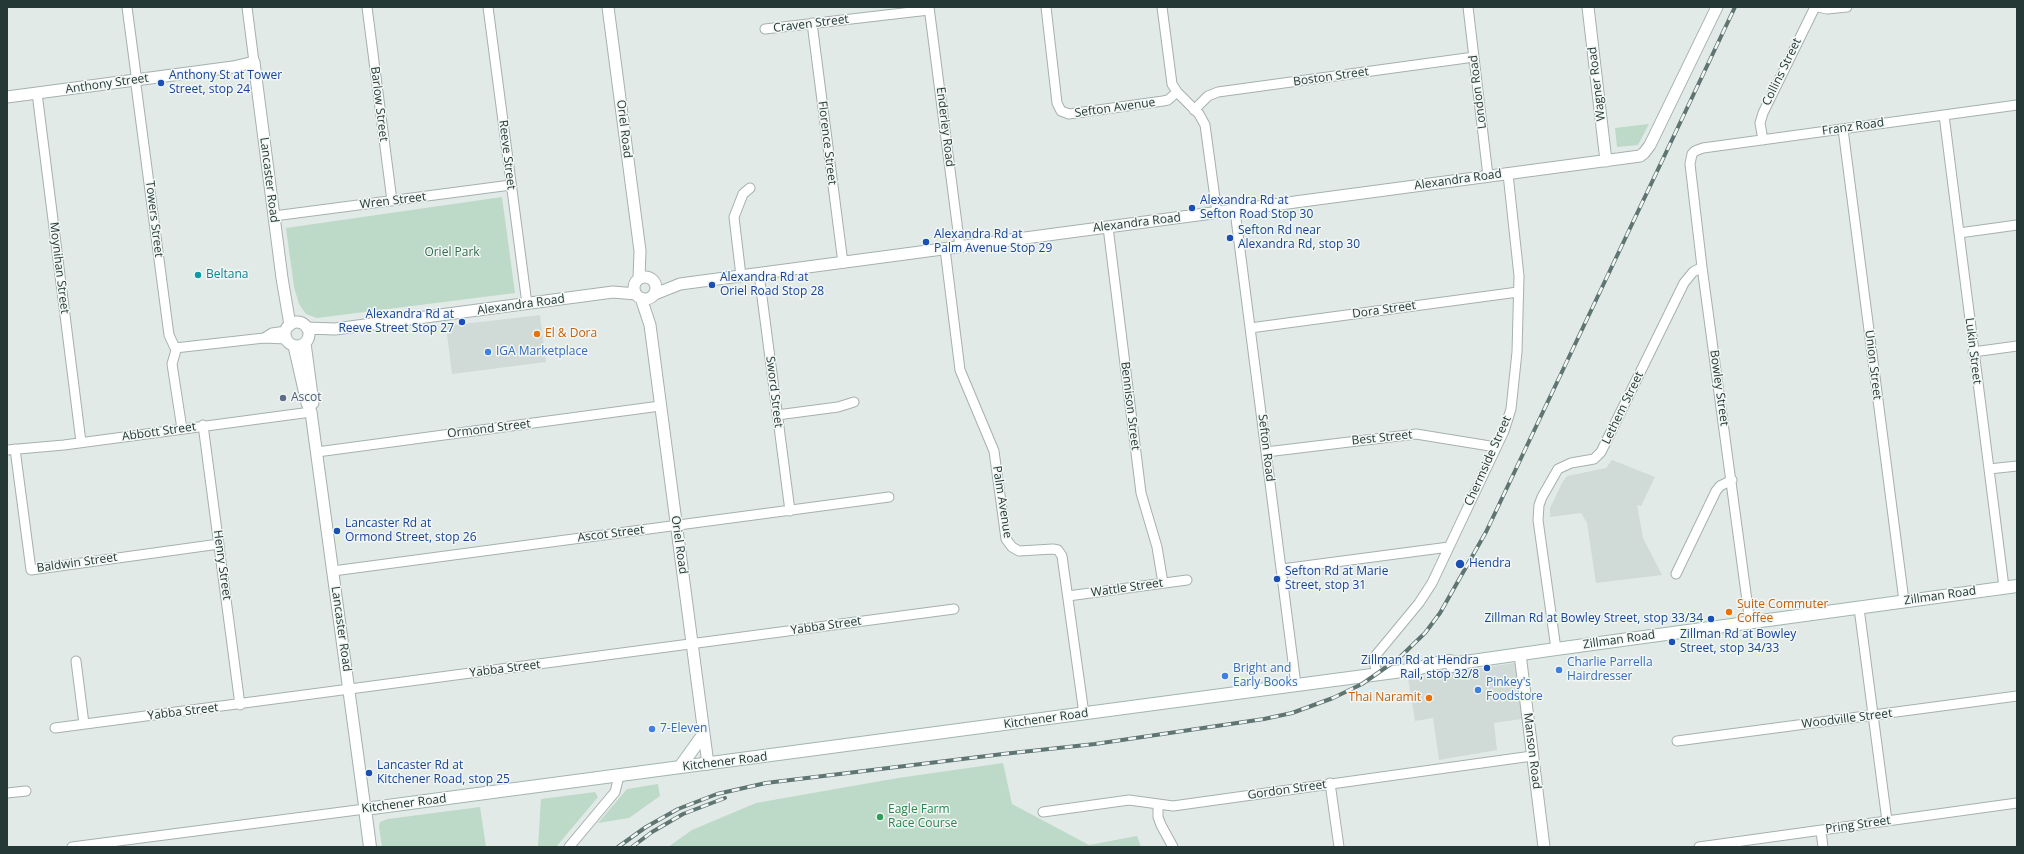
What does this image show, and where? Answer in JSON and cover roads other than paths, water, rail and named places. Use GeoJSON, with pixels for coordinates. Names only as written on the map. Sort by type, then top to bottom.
{"type":"FeatureCollection","features":[{"type":"Feature","properties":{"kind":"main road","name":"Zillman Road"},"geometry":{"type":"LineString","coordinates":[[1377,674],[1417,669],[1425,671],[1450,668],[1458,663],[1520,654],[2017,586]]}},
{"type":"Feature","properties":{"kind":"main road","name":"Kitchener Road"},"geometry":{"type":"LineString","coordinates":[[365,809],[1377,674]]}},
{"type":"Feature","properties":{"kind":"main road"},"geometry":{"type":"LineString","coordinates":[[680,768],[703,735]]}},
{"type":"Feature","properties":{"kind":"main road","name":"Lancaster Road"},"geometry":{"type":"LineString","coordinates":[[365,809],[370,847]]}},
{"type":"Feature","properties":{"kind":"street","name":"Towers Street"},"geometry":{"type":"LineString","coordinates":[[127,7],[170,335],[176,348]]}},
{"type":"Feature","properties":{"kind":"street"},"geometry":{"type":"LineString","coordinates":[[247,7],[254,62]]}},
{"type":"Feature","properties":{"kind":"street","name":"Barlow Street"},"geometry":{"type":"LineString","coordinates":[[367,7],[392,201]]}},
{"type":"Feature","properties":{"kind":"street","name":"Reeve Street"},"geometry":{"type":"LineString","coordinates":[[488,7],[527,304]]}},
{"type":"Feature","properties":{"kind":"street","name":"Oriel Road"},"geometry":{"type":"LineString","coordinates":[[608,7],[640,251],[643,291],[650,326],[708,764]]}},
{"type":"Feature","properties":{"kind":"street","name":"Sefton Avenue"},"geometry":{"type":"LineString","coordinates":[[1046,7],[1057,103],[1061,111],[1069,114],[1163,101],[1168,100],[1177,92]]}},
{"type":"Feature","properties":{"kind":"street"},"geometry":{"type":"LineString","coordinates":[[1162,7],[1172,84],[1205,125],[1217,213]]}},
{"type":"Feature","properties":{"kind":"street","name":"London Road"},"geometry":{"type":"LineString","coordinates":[[1468,7],[1488,176]]}},
{"type":"Feature","properties":{"kind":"street","name":"Wagner Road"},"geometry":{"type":"LineString","coordinates":[[1588,7],[1606,161]]}},
{"type":"Feature","properties":{"kind":"street","name":"Alexandra Road"},"geometry":{"type":"LineString","coordinates":[[176,348],[297,334],[613,292],[643,291],[680,284],[1640,156],[1647,150],[1717,7]]}},
{"type":"Feature","properties":{"kind":"street","name":"Collins Street"},"geometry":{"type":"LineString","coordinates":[[1763,140],[1760,118],[1814,7]]}},
{"type":"Feature","properties":{"kind":"street"},"geometry":{"type":"LineString","coordinates":[[1818,7],[1827,10],[1846,7]]}},
{"type":"Feature","properties":{"kind":"street","name":"Craven Street"},"geometry":{"type":"LineString","coordinates":[[765,29],[929,8]]}},
{"type":"Feature","properties":{"kind":"street","name":"Enderley Road"},"geometry":{"type":"LineString","coordinates":[[929,8],[960,247]]}},
{"type":"Feature","properties":{"kind":"street","name":"Florence Street"},"geometry":{"type":"LineString","coordinates":[[812,24],[843,263]]}},
{"type":"Feature","properties":{"kind":"street","name":"Boston Street"},"geometry":{"type":"LineString","coordinates":[[1194,110],[1208,96],[1218,92],[1474,57]]}},
{"type":"Feature","properties":{"kind":"street","name":"Anthony Street"},"geometry":{"type":"LineString","coordinates":[[7,97],[233,67],[254,62]]}},
{"type":"Feature","properties":{"kind":"street","name":"Lancaster Road"},"geometry":{"type":"LineString","coordinates":[[254,62],[286,297],[297,334],[307,403],[311,412],[317,452],[365,809]]}},
{"type":"Feature","properties":{"kind":"street","name":"Moynihan Street"},"geometry":{"type":"LineString","coordinates":[[37,93],[81,442]]}},
{"type":"Feature","properties":{"kind":"street","name":"Franz Road"},"geometry":{"type":"LineString","coordinates":[[1692,154],[1699,149],[2017,105]]}},
{"type":"Feature","properties":{"kind":"street","name":"Lukin Street"},"geometry":{"type":"LineString","coordinates":[[1944,115],[2004,587]]}},
{"type":"Feature","properties":{"kind":"street","name":"Union Street"},"geometry":{"type":"LineString","coordinates":[[1843,129],[1904,601]]}},
{"type":"Feature","properties":{"kind":"street","name":"Bowley Street"},"geometry":{"type":"LineString","coordinates":[[1692,154],[1690,160],[1702,267],[1732,480],[1750,623]]}},
{"type":"Feature","properties":{"kind":"street","name":"Chermside Street"},"geometry":{"type":"LineString","coordinates":[[1377,674],[1374,662],[1376,655],[1426,593],[1504,432],[1511,409],[1514,387],[1518,259],[1508,174]]}},
{"type":"Feature","properties":{"kind":"street","name":"Wren Street"},"geometry":{"type":"LineString","coordinates":[[274,216],[511,185]]}},
{"type":"Feature","properties":{"kind":"street"},"geometry":{"type":"LineString","coordinates":[[741,276],[734,217],[743,194],[750,188]]}},
{"type":"Feature","properties":{"kind":"street","name":"Sefton Road"},"geometry":{"type":"LineString","coordinates":[[1235,210],[1296,685]]}},
{"type":"Feature","properties":{"kind":"street"},"geometry":{"type":"LineString","coordinates":[[1959,233],[2017,225]]}},
{"type":"Feature","properties":{"kind":"street","name":"Bennison Street"},"geometry":{"type":"LineString","coordinates":[[1108,227],[1141,493],[1157,547],[1163,583]]}},
{"type":"Feature","properties":{"kind":"street","name":"Palm Avenue"},"geometry":{"type":"LineString","coordinates":[[945,249],[960,370],[994,451],[1006,539],[1012,547],[1019,551],[1053,549],[1059,552],[1063,559],[1084,714]]}},
{"type":"Feature","properties":{"kind":"street","name":"Oriel Road"},"geometry":{"type":"LineString","coordinates":[[640,251],[653,280]]}},
{"type":"Feature","properties":{"kind":"street","name":"Lethem Street"},"geometry":{"type":"LineString","coordinates":[[1556,649],[1538,520],[1539,505],[1542,497],[1558,468],[1571,463],[1594,459],[1601,452],[1684,283],[1693,272],[1702,267]]}},
{"type":"Feature","properties":{"kind":"street","name":"Sword Street"},"geometry":{"type":"LineString","coordinates":[[759,274],[790,511]]}},
{"type":"Feature","properties":{"kind":"street","name":"Alexandra Road"},"geometry":{"type":"LineString","coordinates":[[643,291],[645,277],[653,280],[680,284]]}},
{"type":"Feature","properties":{"kind":"street"},"geometry":{"type":"LineString","coordinates":[[643,291],[657,288],[653,280]]}},
{"type":"Feature","properties":{"kind":"street","name":"Dora Street"},"geometry":{"type":"LineString","coordinates":[[1250,328],[1518,292]]}},
{"type":"Feature","properties":{"kind":"street"},"geometry":{"type":"LineString","coordinates":[[1973,352],[2017,346]]}},
{"type":"Feature","properties":{"kind":"street"},"geometry":{"type":"LineString","coordinates":[[176,348],[172,364],[182,429]]}},
{"type":"Feature","properties":{"kind":"street"},"geometry":{"type":"LineString","coordinates":[[777,415],[838,407],[854,402]]}},
{"type":"Feature","properties":{"kind":"street","name":"Ormond Street"},"geometry":{"type":"LineString","coordinates":[[317,452],[660,406]]}},
{"type":"Feature","properties":{"kind":"street","name":"Abbott Street"},"geometry":{"type":"LineString","coordinates":[[11,450],[311,412]]}},
{"type":"Feature","properties":{"kind":"street","name":"Henry Street"},"geometry":{"type":"LineString","coordinates":[[203,425],[240,705]]}},
{"type":"Feature","properties":{"kind":"street","name":"Best Street"},"geometry":{"type":"LineString","coordinates":[[1266,452],[1416,434],[1496,448]]}},
{"type":"Feature","properties":{"kind":"street","name":"Baldwin Street"},"geometry":{"type":"LineString","coordinates":[[11,450],[31,570],[219,544]]}},
{"type":"Feature","properties":{"kind":"street"},"geometry":{"type":"LineString","coordinates":[[1989,470],[2017,466]]}},
{"type":"Feature","properties":{"kind":"street"},"geometry":{"type":"LineString","coordinates":[[1676,574],[1716,491],[1720,486],[1732,480]]}},
{"type":"Feature","properties":{"kind":"street","name":"Ascot Street"},"geometry":{"type":"LineString","coordinates":[[333,571],[889,497]]}},
{"type":"Feature","properties":{"kind":"street"},"geometry":{"type":"LineString","coordinates":[[1282,568],[1449,547]]}},
{"type":"Feature","properties":{"kind":"street","name":"Wattle Street"},"geometry":{"type":"LineString","coordinates":[[1068,596],[1187,580]]}},
{"type":"Feature","properties":{"kind":"street"},"geometry":{"type":"LineString","coordinates":[[1859,608],[1887,821]]}},
{"type":"Feature","properties":{"kind":"street","name":"Yabba Street"},"geometry":{"type":"LineString","coordinates":[[55,728],[240,705],[954,609]]}},
{"type":"Feature","properties":{"kind":"street","name":"Manson Road"},"geometry":{"type":"LineString","coordinates":[[1520,654],[1544,847]]}},
{"type":"Feature","properties":{"kind":"street"},"geometry":{"type":"LineString","coordinates":[[76,661],[84,724]]}},
{"type":"Feature","properties":{"kind":"street","name":"Woodville Street"},"geometry":{"type":"LineString","coordinates":[[1677,740],[2017,696]]}},
{"type":"Feature","properties":{"kind":"street","name":"Gordon Street"},"geometry":{"type":"LineString","coordinates":[[1043,812],[1129,800],[1138,800],[1158,806],[1173,806],[1532,756]]}},
{"type":"Feature","properties":{"kind":"street"},"geometry":{"type":"LineString","coordinates":[[569,847],[615,792],[619,776]]}},
{"type":"Feature","properties":{"kind":"street"},"geometry":{"type":"LineString","coordinates":[[1330,784],[1339,847]]}},
{"type":"Feature","properties":{"kind":"street"},"geometry":{"type":"LineString","coordinates":[[7,793],[26,791]]}},
{"type":"Feature","properties":{"kind":"street","name":"Pring Street"},"geometry":{"type":"LineString","coordinates":[[1699,847],[1751,844],[1821,830],[2017,803]]}},
{"type":"Feature","properties":{"kind":"street"},"geometry":{"type":"LineString","coordinates":[[1158,806],[1158,817],[1172,847]]}},
{"type":"Feature","properties":{"kind":"street","name":"Kitchener Road"},"geometry":{"type":"LineString","coordinates":[[72,847],[365,809]]}},
{"type":"Feature","properties":{"kind":"street"},"geometry":{"type":"LineString","coordinates":[[1821,830],[1823,847]]}},
{"type":"Feature","properties":{"kind":"railway"},"geometry":{"type":"LineString","coordinates":[[618,847],[646,827],[678,809],[717,794],[766,783],[1095,744],[1264,719],[1292,713],[1333,698],[1362,684],[1398,659],[1425,633],[1440,613],[1486,532],[1735,7]]}},
{"type":"Feature","properties":{"kind":"railway"},"geometry":{"type":"LineString","coordinates":[[632,847],[652,832],[683,814],[725,798]]}},
{"type":"Feature","properties":{"kind":"place","name":"Anthony St at Tower Street, stop 24"},"geometry":{"type":"Point","coordinates":[161,83]}},
{"type":"Feature","properties":{"kind":"place","name":"Alexandra Rd at Sefton Road Stop 30"},"geometry":{"type":"Point","coordinates":[1192,208]}},
{"type":"Feature","properties":{"kind":"place","name":"Sefton Rd near Alexandra Rd, stop 30"},"geometry":{"type":"Point","coordinates":[1230,238]}},
{"type":"Feature","properties":{"kind":"place","name":"Alexandra Rd at Palm Avenue Stop 29"},"geometry":{"type":"Point","coordinates":[926,242]}},
{"type":"Feature","properties":{"kind":"place","name":"Beltana"},"geometry":{"type":"Point","coordinates":[198,275]}},
{"type":"Feature","properties":{"kind":"place","name":"Alexandra Rd at Oriel Road Stop 28"},"geometry":{"type":"Point","coordinates":[712,285]}},
{"type":"Feature","properties":{"kind":"place","name":"Alexandra Rd at Reeve Street Stop 27"},"geometry":{"type":"Point","coordinates":[462,322]}},
{"type":"Feature","properties":{"kind":"place","name":"El & Dora"},"geometry":{"type":"Point","coordinates":[537,334]}},
{"type":"Feature","properties":{"kind":"place","name":"IGA Marketplace"},"geometry":{"type":"Point","coordinates":[488,352]}},
{"type":"Feature","properties":{"kind":"place","name":"Ascot"},"geometry":{"type":"Point","coordinates":[283,398]}},
{"type":"Feature","properties":{"kind":"place","name":"Lancaster Rd at Ormond Street, stop 26"},"geometry":{"type":"Point","coordinates":[337,531]}},
{"type":"Feature","properties":{"kind":"place","name":"Hendra"},"geometry":{"type":"Point","coordinates":[1460,564]}},
{"type":"Feature","properties":{"kind":"place","name":"Sefton Rd at Marie Street, stop 31"},"geometry":{"type":"Point","coordinates":[1277,579]}},
{"type":"Feature","properties":{"kind":"place","name":"Suite Commuter Coffee"},"geometry":{"type":"Point","coordinates":[1729,612]}},
{"type":"Feature","properties":{"kind":"place","name":"Zillman Rd at Bowley Street, stop 33/34"},"geometry":{"type":"Point","coordinates":[1711,619]}},
{"type":"Feature","properties":{"kind":"place","name":"Zillman Rd at Bowley Street, stop 34/33"},"geometry":{"type":"Point","coordinates":[1672,642]}},
{"type":"Feature","properties":{"kind":"place","name":"Zillman Rd at Hendra Rail, stop 32/8"},"geometry":{"type":"Point","coordinates":[1487,668]}},
{"type":"Feature","properties":{"kind":"place","name":"Charlie Parrella Hairdresser"},"geometry":{"type":"Point","coordinates":[1559,670]}},
{"type":"Feature","properties":{"kind":"place","name":"Bright and Early Books"},"geometry":{"type":"Point","coordinates":[1225,676]}},
{"type":"Feature","properties":{"kind":"place","name":"Pinkey's Foodstore"},"geometry":{"type":"Point","coordinates":[1478,690]}},
{"type":"Feature","properties":{"kind":"place","name":"Thai Naramit"},"geometry":{"type":"Point","coordinates":[1429,698]}},
{"type":"Feature","properties":{"kind":"place","name":"7-Eleven"},"geometry":{"type":"Point","coordinates":[652,729]}},
{"type":"Feature","properties":{"kind":"place","name":"Lancaster Rd at Kitchener Road, stop 25"},"geometry":{"type":"Point","coordinates":[369,773]}},
{"type":"Feature","properties":{"kind":"place","name":"Eagle Farm Race Course"},"geometry":{"type":"Point","coordinates":[880,817]}},
{"type":"Feature","properties":{"kind":"park label","name":"Oriel Park"},"geometry":{"type":"Point","coordinates":[452,253]}}]}
